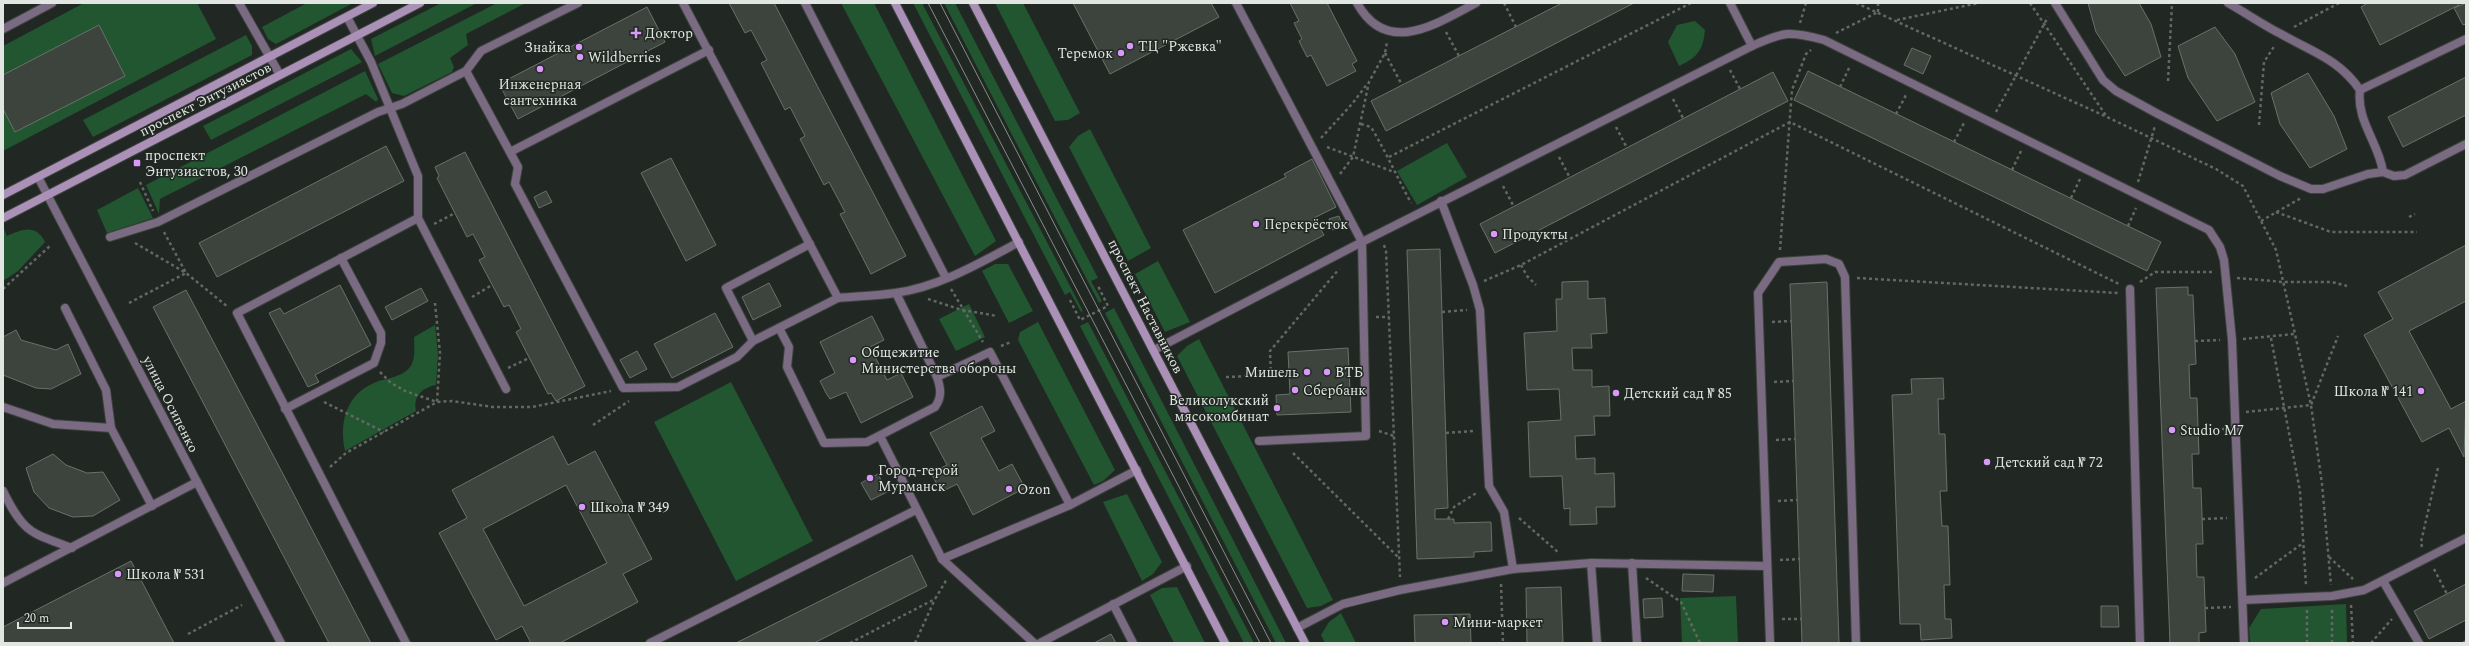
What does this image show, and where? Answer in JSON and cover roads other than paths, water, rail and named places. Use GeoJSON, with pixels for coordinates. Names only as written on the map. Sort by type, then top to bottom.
{"type":"FeatureCollection","features":[{"type":"Feature","properties":{"kind":"main road","name":"проспект Энтузиастов"},"geometry":{"type":"LineString","coordinates":[[3,195],[373,3]]}},
{"type":"Feature","properties":{"kind":"main road","name":"проспект Энтузиастов"},"geometry":{"type":"LineString","coordinates":[[3,218],[420,3]]}},
{"type":"Feature","properties":{"kind":"main road"},"geometry":{"type":"LineString","coordinates":[[894,3],[1187,566],[1225,643]]}},
{"type":"Feature","properties":{"kind":"main road","name":"проспект Наставников"},"geometry":{"type":"LineString","coordinates":[[973,3],[1305,643]]}},
{"type":"Feature","properties":{"kind":"street"},"geometry":{"type":"LineString","coordinates":[[3,29],[52,3]]}},
{"type":"Feature","properties":{"kind":"street"},"geometry":{"type":"LineString","coordinates":[[239,3],[280,76]]}},
{"type":"Feature","properties":{"kind":"street"},"geometry":{"type":"LineString","coordinates":[[110,238],[158,222],[378,112],[390,108],[466,71],[481,51],[578,3]]}},
{"type":"Feature","properties":{"kind":"street"},"geometry":{"type":"LineString","coordinates":[[684,3],[838,298]]}},
{"type":"Feature","properties":{"kind":"street"},"geometry":{"type":"LineString","coordinates":[[805,3],[946,278]]}},
{"type":"Feature","properties":{"kind":"street"},"geometry":{"type":"LineString","coordinates":[[1236,3],[1313,144],[1362,242],[1366,436],[1259,441]]}},
{"type":"Feature","properties":{"kind":"street"},"geometry":{"type":"LineString","coordinates":[[1357,3],[1373,25],[1390,31],[1410,32],[1440,22],[1476,3]]}},
{"type":"Feature","properties":{"kind":"street"},"geometry":{"type":"LineString","coordinates":[[1730,3],[1752,46]]}},
{"type":"Feature","properties":{"kind":"street"},"geometry":{"type":"LineString","coordinates":[[2055,3],[2102,80],[2116,92],[2280,176],[2311,190],[2323,190],[2368,174],[2383,172],[2394,176],[2405,175],[2466,144]]}},
{"type":"Feature","properties":{"kind":"street"},"geometry":{"type":"LineString","coordinates":[[2228,3],[2281,34],[2335,62],[2350,75],[2360,90],[2359,102],[2361,115],[2381,156],[2383,172]]}},
{"type":"Feature","properties":{"kind":"street"},"geometry":{"type":"LineString","coordinates":[[347,17],[357,35],[390,108],[418,176],[418,218],[506,389]]}},
{"type":"Feature","properties":{"kind":"street"},"geometry":{"type":"LineString","coordinates":[[1154,350],[1441,201],[1752,46],[1776,35],[1797,33],[1824,40],[2139,194],[2209,230],[2220,247],[2226,274],[2232,340],[2243,587],[2244,643]]}},
{"type":"Feature","properties":{"kind":"street"},"geometry":{"type":"LineString","coordinates":[[2360,90],[2466,39]]}},
{"type":"Feature","properties":{"kind":"street"},"geometry":{"type":"LineString","coordinates":[[510,152],[709,50]]}},
{"type":"Feature","properties":{"kind":"street"},"geometry":{"type":"LineString","coordinates":[[466,71],[518,167],[515,184],[623,388],[678,387],[737,357],[753,341],[838,298],[896,293],[946,278],[972,268],[1019,242]]}},
{"type":"Feature","properties":{"kind":"street","name":"улица Осипенко"},"geometry":{"type":"LineString","coordinates":[[38,177],[281,643]]}},
{"type":"Feature","properties":{"kind":"street"},"geometry":{"type":"LineString","coordinates":[[1441,201],[1473,285],[1480,310],[1489,486],[1504,512],[1513,569]]}},
{"type":"Feature","properties":{"kind":"street"},"geometry":{"type":"LineString","coordinates":[[406,643],[237,313],[418,218]]}},
{"type":"Feature","properties":{"kind":"street"},"geometry":{"type":"LineString","coordinates":[[753,341],[726,288],[810,244]]}},
{"type":"Feature","properties":{"kind":"street"},"geometry":{"type":"LineString","coordinates":[[285,409],[374,363],[381,344],[381,333],[342,258]]}},
{"type":"Feature","properties":{"kind":"street"},"geometry":{"type":"LineString","coordinates":[[1770,643],[1758,293],[1779,262],[1826,259],[1839,264],[1844,277],[1856,643]]}},
{"type":"Feature","properties":{"kind":"street"},"geometry":{"type":"LineString","coordinates":[[2130,289],[2140,643]]}},
{"type":"Feature","properties":{"kind":"street"},"geometry":{"type":"LineString","coordinates":[[779,328],[789,347],[787,367],[824,443],[867,442],[934,407],[940,400],[941,388],[938,377],[896,293]]}},
{"type":"Feature","properties":{"kind":"street"},"geometry":{"type":"LineString","coordinates":[[65,308],[106,390],[111,428],[152,506]]}},
{"type":"Feature","properties":{"kind":"street"},"geometry":{"type":"LineString","coordinates":[[938,377],[990,352],[1070,504]]}},
{"type":"Feature","properties":{"kind":"street"},"geometry":{"type":"LineString","coordinates":[[3,406],[53,424],[111,428]]}},
{"type":"Feature","properties":{"kind":"street"},"geometry":{"type":"LineString","coordinates":[[880,436],[942,559],[952,570],[1034,643]]}},
{"type":"Feature","properties":{"kind":"street"},"geometry":{"type":"LineString","coordinates":[[942,559],[1070,504],[1137,470]]}},
{"type":"Feature","properties":{"kind":"street"},"geometry":{"type":"LineString","coordinates":[[3,583],[197,482]]}},
{"type":"Feature","properties":{"kind":"street"},"geometry":{"type":"LineString","coordinates":[[3,491],[22,526],[41,537],[72,548]]}},
{"type":"Feature","properties":{"kind":"street"},"geometry":{"type":"LineString","coordinates":[[650,643],[916,510]]}},
{"type":"Feature","properties":{"kind":"street"},"geometry":{"type":"LineString","coordinates":[[2243,603],[2332,596],[2364,590],[2466,538]]}},
{"type":"Feature","properties":{"kind":"street"},"geometry":{"type":"LineString","coordinates":[[1297,628],[1342,604],[1400,590],[1513,569],[1591,563],[1767,566]]}},
{"type":"Feature","properties":{"kind":"street"},"geometry":{"type":"LineString","coordinates":[[1591,563],[1596,643]]}},
{"type":"Feature","properties":{"kind":"street"},"geometry":{"type":"LineString","coordinates":[[1632,563],[1637,643]]}},
{"type":"Feature","properties":{"kind":"street"},"geometry":{"type":"LineString","coordinates":[[1040,643],[1187,566]]}},
{"type":"Feature","properties":{"kind":"street"},"geometry":{"type":"LineString","coordinates":[[2383,581],[2419,643]]}},
{"type":"Feature","properties":{"kind":"street"},"geometry":{"type":"LineString","coordinates":[[1113,604],[1133,643]]}},
{"type":"Feature","properties":{"kind":"tram line"},"geometry":{"type":"LineString","coordinates":[[928,3],[1260,643]]}},
{"type":"Feature","properties":{"kind":"tram line"},"geometry":{"type":"LineString","coordinates":[[940,3],[1271,643]]}},
{"type":"Feature","properties":{"kind":"place","name":"Доктор"},"geometry":{"type":"Point","coordinates":[636,33]}},
{"type":"Feature","properties":{"kind":"place","name":"ТЦ \"Ржевка\""},"geometry":{"type":"Point","coordinates":[1130,46]}},
{"type":"Feature","properties":{"kind":"place","name":"Знайка"},"geometry":{"type":"Point","coordinates":[579,47]}},
{"type":"Feature","properties":{"kind":"place","name":"Теремок"},"geometry":{"type":"Point","coordinates":[1121,53]}},
{"type":"Feature","properties":{"kind":"place","name":"Wildberries"},"geometry":{"type":"Point","coordinates":[580,57]}},
{"type":"Feature","properties":{"kind":"place","name":"Инженерная сантехника"},"geometry":{"type":"Point","coordinates":[540,69]}},
{"type":"Feature","properties":{"kind":"place","name":"проспект Энтузиастов, 30"},"geometry":{"type":"Point","coordinates":[137,163]}},
{"type":"Feature","properties":{"kind":"place","name":"Перекрёсток"},"geometry":{"type":"Point","coordinates":[1256,224]}},
{"type":"Feature","properties":{"kind":"place","name":"Продукты"},"geometry":{"type":"Point","coordinates":[1494,234]}},
{"type":"Feature","properties":{"kind":"place","name":"Общежитие Министерства обороны"},"geometry":{"type":"Point","coordinates":[853,360]}},
{"type":"Feature","properties":{"kind":"place","name":"Мишель"},"geometry":{"type":"Point","coordinates":[1307,372]}},
{"type":"Feature","properties":{"kind":"place","name":"ВТБ"},"geometry":{"type":"Point","coordinates":[1327,372]}},
{"type":"Feature","properties":{"kind":"place","name":"Сбербанк"},"geometry":{"type":"Point","coordinates":[1295,390]}},
{"type":"Feature","properties":{"kind":"place","name":"Школа № 141"},"geometry":{"type":"Point","coordinates":[2421,391]}},
{"type":"Feature","properties":{"kind":"place","name":"Детский сад № 85"},"geometry":{"type":"Point","coordinates":[1616,393]}},
{"type":"Feature","properties":{"kind":"place","name":"Великолукский мясокомбинат"},"geometry":{"type":"Point","coordinates":[1277,408]}},
{"type":"Feature","properties":{"kind":"place","name":"Studio M7"},"geometry":{"type":"Point","coordinates":[2172,430]}},
{"type":"Feature","properties":{"kind":"place","name":"Детский сад № 72"},"geometry":{"type":"Point","coordinates":[1987,462]}},
{"type":"Feature","properties":{"kind":"place","name":"Город-герой Мурманск"},"geometry":{"type":"Point","coordinates":[870,478]}},
{"type":"Feature","properties":{"kind":"place","name":"Ozon"},"geometry":{"type":"Point","coordinates":[1009,489]}},
{"type":"Feature","properties":{"kind":"place","name":"Школа № 349"},"geometry":{"type":"Point","coordinates":[582,507]}},
{"type":"Feature","properties":{"kind":"place","name":"Школа № 531"},"geometry":{"type":"Point","coordinates":[118,574]}},
{"type":"Feature","properties":{"kind":"place","name":"Мини-маркет"},"geometry":{"type":"Point","coordinates":[1445,622]}}]}
